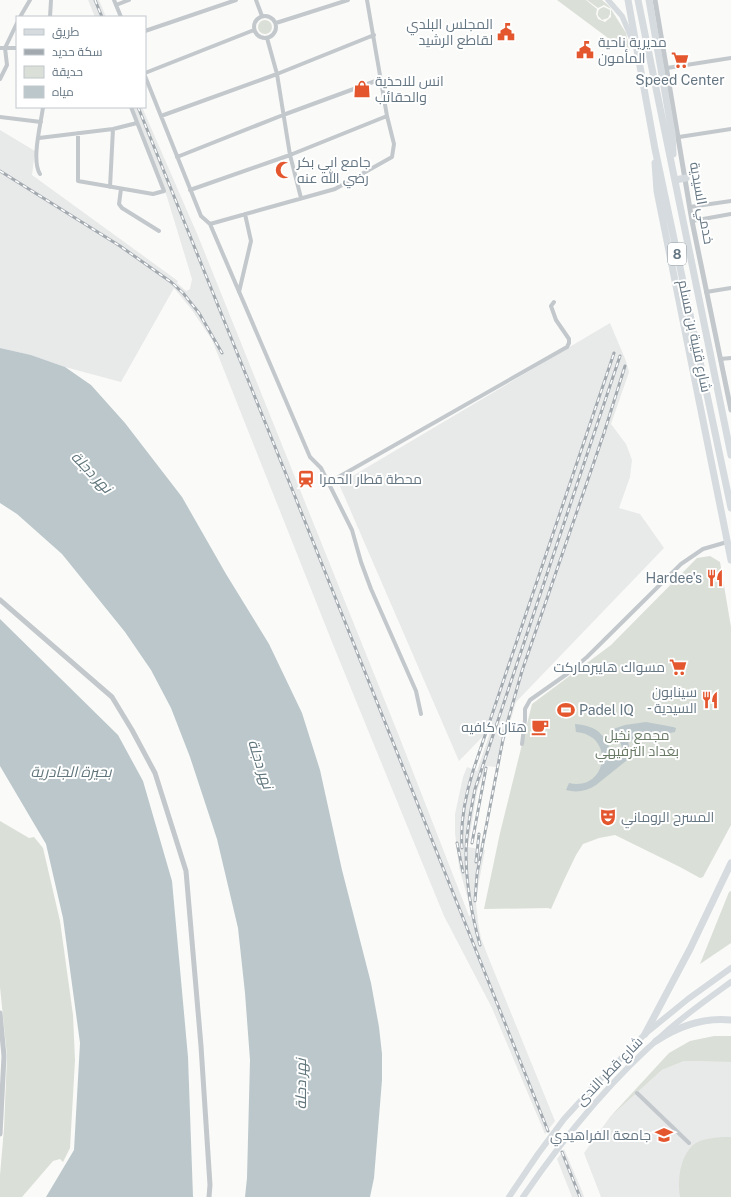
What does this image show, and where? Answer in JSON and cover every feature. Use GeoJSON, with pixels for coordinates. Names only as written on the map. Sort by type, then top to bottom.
{"type":"FeatureCollection","features":[{"type":"Feature","properties":{"kind":"highway","name":"شارع قتيبة بن مسلم"},"geometry":{"type":"LineString","coordinates":[[628,0],[655,149],[731,508]]}},
{"type":"Feature","properties":{"kind":"highway","name":"شارع قتيبة بن مسلم"},"geometry":{"type":"LineString","coordinates":[[638,0],[731,455]]}},
{"type":"Feature","properties":{"kind":"highway"},"geometry":{"type":"LineString","coordinates":[[649,0],[670,122],[675,177],[686,178]]}},
{"type":"Feature","properties":{"kind":"highway"},"geometry":{"type":"LineString","coordinates":[[655,149],[655,175],[657,191],[731,560]]}},
{"type":"Feature","properties":{"kind":"highway"},"geometry":{"type":"LineString","coordinates":[[645,1034],[690,949],[731,863]]}},
{"type":"Feature","properties":{"kind":"highway"},"geometry":{"type":"LineString","coordinates":[[656,1041],[679,1028],[695,1022],[712,1019],[731,1020]]}},
{"type":"Feature","properties":{"kind":"main road"},"geometry":{"type":"LineString","coordinates":[[608,0],[622,16],[639,57]]}},
{"type":"Feature","properties":{"kind":"main road","name":"شارع قطر الندى"},"geometry":{"type":"LineString","coordinates":[[509,1197],[564,1119],[594,1085],[645,1034],[688,999],[731,968]]}},
{"type":"Feature","properties":{"kind":"main road","name":"شارع قطر الندى"},"geometry":{"type":"LineString","coordinates":[[523,1197],[570,1131],[601,1095],[656,1041],[688,1014],[731,982]]}},
{"type":"Feature","properties":{"kind":"street"},"geometry":{"type":"LineString","coordinates":[[21,16],[30,0]]}},
{"type":"Feature","properties":{"kind":"street"},"geometry":{"type":"LineString","coordinates":[[50,16],[51,0]]}},
{"type":"Feature","properties":{"kind":"street"},"geometry":{"type":"LineString","coordinates":[[121,16],[115,2],[129,0]]}},
{"type":"Feature","properties":{"kind":"street"},"geometry":{"type":"LineString","coordinates":[[146,31],[236,0]]}},
{"type":"Feature","properties":{"kind":"street"},"geometry":{"type":"LineString","coordinates":[[256,0],[262,16]]}},
{"type":"Feature","properties":{"kind":"street"},"geometry":{"type":"LineString","coordinates":[[276,23],[348,0]]}},
{"type":"Feature","properties":{"kind":"street"},"geometry":{"type":"LineString","coordinates":[[210,224],[335,189],[392,157],[394,144],[367,0]]}},
{"type":"Feature","properties":{"kind":"street","name":"خدمي السيدية"},"geometry":{"type":"LineString","coordinates":[[655,0],[692,221],[731,410]]}},
{"type":"Feature","properties":{"kind":"street"},"geometry":{"type":"LineString","coordinates":[[262,16],[272,17],[276,23],[276,30],[268,38],[258,36],[253,27],[256,20],[262,16]]}},
{"type":"Feature","properties":{"kind":"street"},"geometry":{"type":"LineString","coordinates":[[0,79],[7,65],[2,48],[16,25]]}},
{"type":"Feature","properties":{"kind":"street"},"geometry":{"type":"LineString","coordinates":[[146,73],[254,30]]}},
{"type":"Feature","properties":{"kind":"street"},"geometry":{"type":"LineString","coordinates":[[161,116],[276,74],[374,35]]}},
{"type":"Feature","properties":{"kind":"street"},"geometry":{"type":"LineString","coordinates":[[268,38],[276,74],[290,155],[301,198]]}},
{"type":"Feature","properties":{"kind":"street"},"geometry":{"type":"LineString","coordinates":[[2,48],[16,48]]}},
{"type":"Feature","properties":{"kind":"street"},"geometry":{"type":"LineString","coordinates":[[667,68],[731,58]]}},
{"type":"Feature","properties":{"kind":"street"},"geometry":{"type":"LineString","coordinates":[[146,78],[200,216],[210,224],[310,457],[321,468],[352,530],[361,562],[371,589],[416,691],[421,714]]}},
{"type":"Feature","properties":{"kind":"street"},"geometry":{"type":"LineString","coordinates":[[177,157],[282,115],[382,79]]}},
{"type":"Feature","properties":{"kind":"street"},"geometry":{"type":"LineString","coordinates":[[40,174],[37,170],[36,160],[43,108]]}},
{"type":"Feature","properties":{"kind":"street"},"geometry":{"type":"LineString","coordinates":[[78,133],[78,180],[80,182],[153,194],[164,192],[131,108]]}},
{"type":"Feature","properties":{"kind":"street"},"geometry":{"type":"LineString","coordinates":[[190,190],[290,155],[388,116]]}},
{"type":"Feature","properties":{"kind":"street"},"geometry":{"type":"LineString","coordinates":[[0,118],[41,122]]}},
{"type":"Feature","properties":{"kind":"street"},"geometry":{"type":"LineString","coordinates":[[39,138],[113,129],[137,123]]}},
{"type":"Feature","properties":{"kind":"street"},"geometry":{"type":"LineString","coordinates":[[110,187],[113,129]]}},
{"type":"Feature","properties":{"kind":"street"},"geometry":{"type":"LineString","coordinates":[[678,137],[731,129]]}},
{"type":"Feature","properties":{"kind":"street"},"geometry":{"type":"LineString","coordinates":[[120,189],[119,204],[122,208],[159,231]]}},
{"type":"Feature","properties":{"kind":"street"},"geometry":{"type":"LineString","coordinates":[[690,207],[731,201]]}},
{"type":"Feature","properties":{"kind":"street"},"geometry":{"type":"LineString","coordinates":[[239,292],[251,241],[245,214]]}},
{"type":"Feature","properties":{"kind":"street"},"geometry":{"type":"LineString","coordinates":[[692,221],[731,214]]}},
{"type":"Feature","properties":{"kind":"street"},"geometry":{"type":"LineString","coordinates":[[706,292],[731,288]]}},
{"type":"Feature","properties":{"kind":"street"},"geometry":{"type":"LineString","coordinates":[[328,483],[567,347],[569,340],[553,313],[551,306],[554,302]]}},
{"type":"Feature","properties":{"kind":"street"},"geometry":{"type":"LineString","coordinates":[[720,360],[731,358]]}},
{"type":"Feature","properties":{"kind":"street"},"geometry":{"type":"LineString","coordinates":[[522,744],[525,709],[530,700],[587,657],[681,564],[703,549],[727,542]]}},
{"type":"Feature","properties":{"kind":"street"},"geometry":{"type":"LineString","coordinates":[[0,600],[112,697],[132,730],[154,773],[186,871],[201,1046],[210,1185],[209,1197]]}},
{"type":"Feature","properties":{"kind":"street"},"geometry":{"type":"LineString","coordinates":[[0,1013],[4,1056],[0,1134]]}},
{"type":"Feature","properties":{"kind":"street"},"geometry":{"type":"LineString","coordinates":[[637,1094],[689,1143]]}},
{"type":"Feature","properties":{"kind":"shaded area"},"geometry":{"type":"Polygon","coordinates":[[[88,0],[99,0],[106,16],[95,16],[88,0]]]}},
{"type":"Feature","properties":{"kind":"shaded area"},"geometry":{"type":"Polygon","coordinates":[[[132,108],[142,108],[198,236],[399,736],[469,916],[471,915],[469,903],[459,867],[455,833],[455,814],[463,777],[467,767],[477,771],[492,727],[459,761],[339,484],[610,323],[626,361],[629,372],[611,424],[626,444],[632,460],[630,477],[619,508],[640,514],[664,548],[516,702],[497,767],[486,766],[477,791],[468,847],[485,850],[476,903],[481,938],[555,1121],[545,1134],[492,1008],[444,916],[334,647],[212,340],[192,310],[174,288],[121,382],[65,367],[31,355],[0,348],[0,130],[35,151],[32,175],[178,281],[177,283],[186,291],[190,289],[192,279],[167,197],[132,108]]]}},
{"type":"Feature","properties":{"kind":"shaded area","name":"جامعة الفراهيدي"},"geometry":{"type":"Polygon","coordinates":[[[684,1061],[731,1062],[731,1197],[601,1197],[584,1153],[610,1117],[662,1070],[684,1061]]]}},
{"type":"Feature","properties":{"kind":"shaded area"},"geometry":{"type":"Polygon","coordinates":[[[564,1149],[584,1197],[572,1197],[557,1159],[564,1149]]]}},
{"type":"Feature","properties":{"kind":"green space"},"geometry":{"type":"Polygon","coordinates":[[[557,0],[586,0],[597,9],[596,14],[598,19],[605,22],[611,17],[611,9],[626,33],[630,51],[608,38],[557,0]]]}},
{"type":"Feature","properties":{"kind":"green space"},"geometry":{"type":"Polygon","coordinates":[[[587,0],[602,0],[611,9],[604,5],[598,8],[587,0]]]}},
{"type":"Feature","properties":{"kind":"green space"},"geometry":{"type":"Polygon","coordinates":[[[604,7],[610,10],[610,14],[608,18],[602,20],[598,16],[598,13],[600,9],[604,7]]]}},
{"type":"Feature","properties":{"kind":"green space"},"geometry":{"type":"Polygon","coordinates":[[[262,20],[268,20],[272,24],[272,30],[268,34],[262,34],[258,30],[258,24],[262,20]]]}},
{"type":"Feature","properties":{"kind":"green space","name":"مجمع نخيل بغداد الترفيهي"},"geometry":{"type":"Polygon","coordinates":[[[710,556],[720,562],[731,627],[731,825],[703,877],[700,878],[615,835],[599,838],[583,844],[576,855],[551,909],[484,909],[500,833],[532,704],[611,645],[697,558],[710,556]]]}},
{"type":"Feature","properties":{"kind":"green space"},"geometry":{"type":"Polygon","coordinates":[[[0,821],[29,838],[34,837],[43,848],[60,921],[73,1015],[75,1060],[70,1148],[63,1162],[60,1159],[53,1161],[22,1197],[0,1197],[7,1056],[0,987],[0,821]]]}},
{"type":"Feature","properties":{"kind":"green space"},"geometry":{"type":"Polygon","coordinates":[[[731,891],[731,943],[700,964],[729,892],[731,891]]]}},
{"type":"Feature","properties":{"kind":"green space"},"geometry":{"type":"Polygon","coordinates":[[[714,1036],[731,1036],[731,1062],[684,1061],[662,1070],[610,1117],[669,1053],[690,1041],[714,1036]]]}},
{"type":"Feature","properties":{"kind":"green space"},"geometry":{"type":"Polygon","coordinates":[[[731,1137],[731,1197],[680,1197],[680,1170],[688,1151],[698,1142],[706,1139],[731,1137]]]}},
{"type":"Feature","properties":{"kind":"water","name":"نهر دجلة"},"geometry":{"type":"Polygon","coordinates":[[[0,348],[31,355],[65,367],[91,385],[125,423],[182,497],[226,574],[269,644],[302,713],[320,770],[342,870],[371,983],[379,1027],[382,1054],[382,1080],[374,1178],[370,1197],[245,1197],[247,1178],[250,1060],[245,993],[238,928],[217,839],[190,757],[171,708],[151,670],[125,632],[62,554],[17,514],[0,503],[0,348]]]}},
{"type":"Feature","properties":{"kind":"water","name":"بحيرة الجادرية"},"geometry":{"type":"Polygon","coordinates":[[[0,619],[118,735],[143,781],[172,881],[188,1057],[193,1197],[46,1197],[74,1150],[80,1043],[63,918],[46,844],[0,766],[0,619]]]}},
{"type":"Feature","properties":{"kind":"water"},"geometry":{"type":"Polygon","coordinates":[[[646,722],[676,728],[675,732],[628,741],[631,757],[596,785],[582,791],[566,790],[569,783],[582,784],[592,779],[598,772],[602,762],[601,752],[597,742],[589,735],[576,732],[575,724],[595,729],[599,732],[606,741],[612,754],[623,751],[619,738],[613,729],[625,725],[646,722]]]}},
{"type":"Feature","properties":{"kind":"railway"},"geometry":{"type":"LineString","coordinates":[[95,0],[102,16]]}},
{"type":"Feature","properties":{"kind":"railway"},"geometry":{"type":"LineString","coordinates":[[138,108],[548,1131]]}},
{"type":"Feature","properties":{"kind":"railway"},"geometry":{"type":"LineString","coordinates":[[0,171],[120,246],[171,282],[183,293],[199,313],[222,353]]}},
{"type":"Feature","properties":{"kind":"railway"},"geometry":{"type":"LineString","coordinates":[[462,848],[464,809],[473,771],[614,353]]}},
{"type":"Feature","properties":{"kind":"railway"},"geometry":{"type":"LineString","coordinates":[[480,945],[474,923],[466,865],[467,837],[475,789],[620,356]]}},
{"type":"Feature","properties":{"kind":"railway"},"geometry":{"type":"LineString","coordinates":[[475,901],[477,874],[504,734],[522,671],[604,433],[625,366]]}},
{"type":"Feature","properties":{"kind":"railway"},"geometry":{"type":"LineString","coordinates":[[472,843],[486,768]]}},
{"type":"Feature","properties":{"kind":"railway"},"geometry":{"type":"LineString","coordinates":[[476,862],[479,834]]}},
{"type":"Feature","properties":{"kind":"railway"},"geometry":{"type":"LineString","coordinates":[[457,843],[463,872]]}},
{"type":"Feature","properties":{"kind":"railway"},"geometry":{"type":"LineString","coordinates":[[562,1152],[580,1197]]}},
{"type":"Feature","properties":{"kind":"place","name":"المجلس البلدي لقاطع الرشيد"},"geometry":{"type":"Point","coordinates":[506,32]}},
{"type":"Feature","properties":{"kind":"place","name":"مديرية ناحية المأمون"},"geometry":{"type":"Point","coordinates":[585,50]}},
{"type":"Feature","properties":{"kind":"place","name":"Speed Center"},"geometry":{"type":"Point","coordinates":[680,60]}},
{"type":"Feature","properties":{"kind":"place","name":"انس للاحذية والحقائب"},"geometry":{"type":"Point","coordinates":[362,89]}},
{"type":"Feature","properties":{"kind":"place","name":"جامع ابي بكر رضي الله عنه"},"geometry":{"type":"Point","coordinates":[284,170]}},
{"type":"Feature","properties":{"kind":"place","name":"محطة قطار الحمرا"},"geometry":{"type":"Point","coordinates":[306,479]}},
{"type":"Feature","properties":{"kind":"place","name":"Hardee's"},"geometry":{"type":"Point","coordinates":[715,578]}},
{"type":"Feature","properties":{"kind":"place","name":"مسواك هايبرماركت"},"geometry":{"type":"Point","coordinates":[678,667]}},
{"type":"Feature","properties":{"kind":"place","name":"سينابون - السيدية"},"geometry":{"type":"Point","coordinates":[710,700]}},
{"type":"Feature","properties":{"kind":"place","name":"Padel IQ"},"geometry":{"type":"Point","coordinates":[566,710]}},
{"type":"Feature","properties":{"kind":"place","name":"هتان كافيه"},"geometry":{"type":"Point","coordinates":[540,727]}},
{"type":"Feature","properties":{"kind":"place","name":"المسرح الروماني"},"geometry":{"type":"Point","coordinates":[608,817]}},
{"type":"Feature","properties":{"kind":"place","name":"جامعة الفراهيدي"},"geometry":{"type":"Point","coordinates":[664,1135]}}]}
